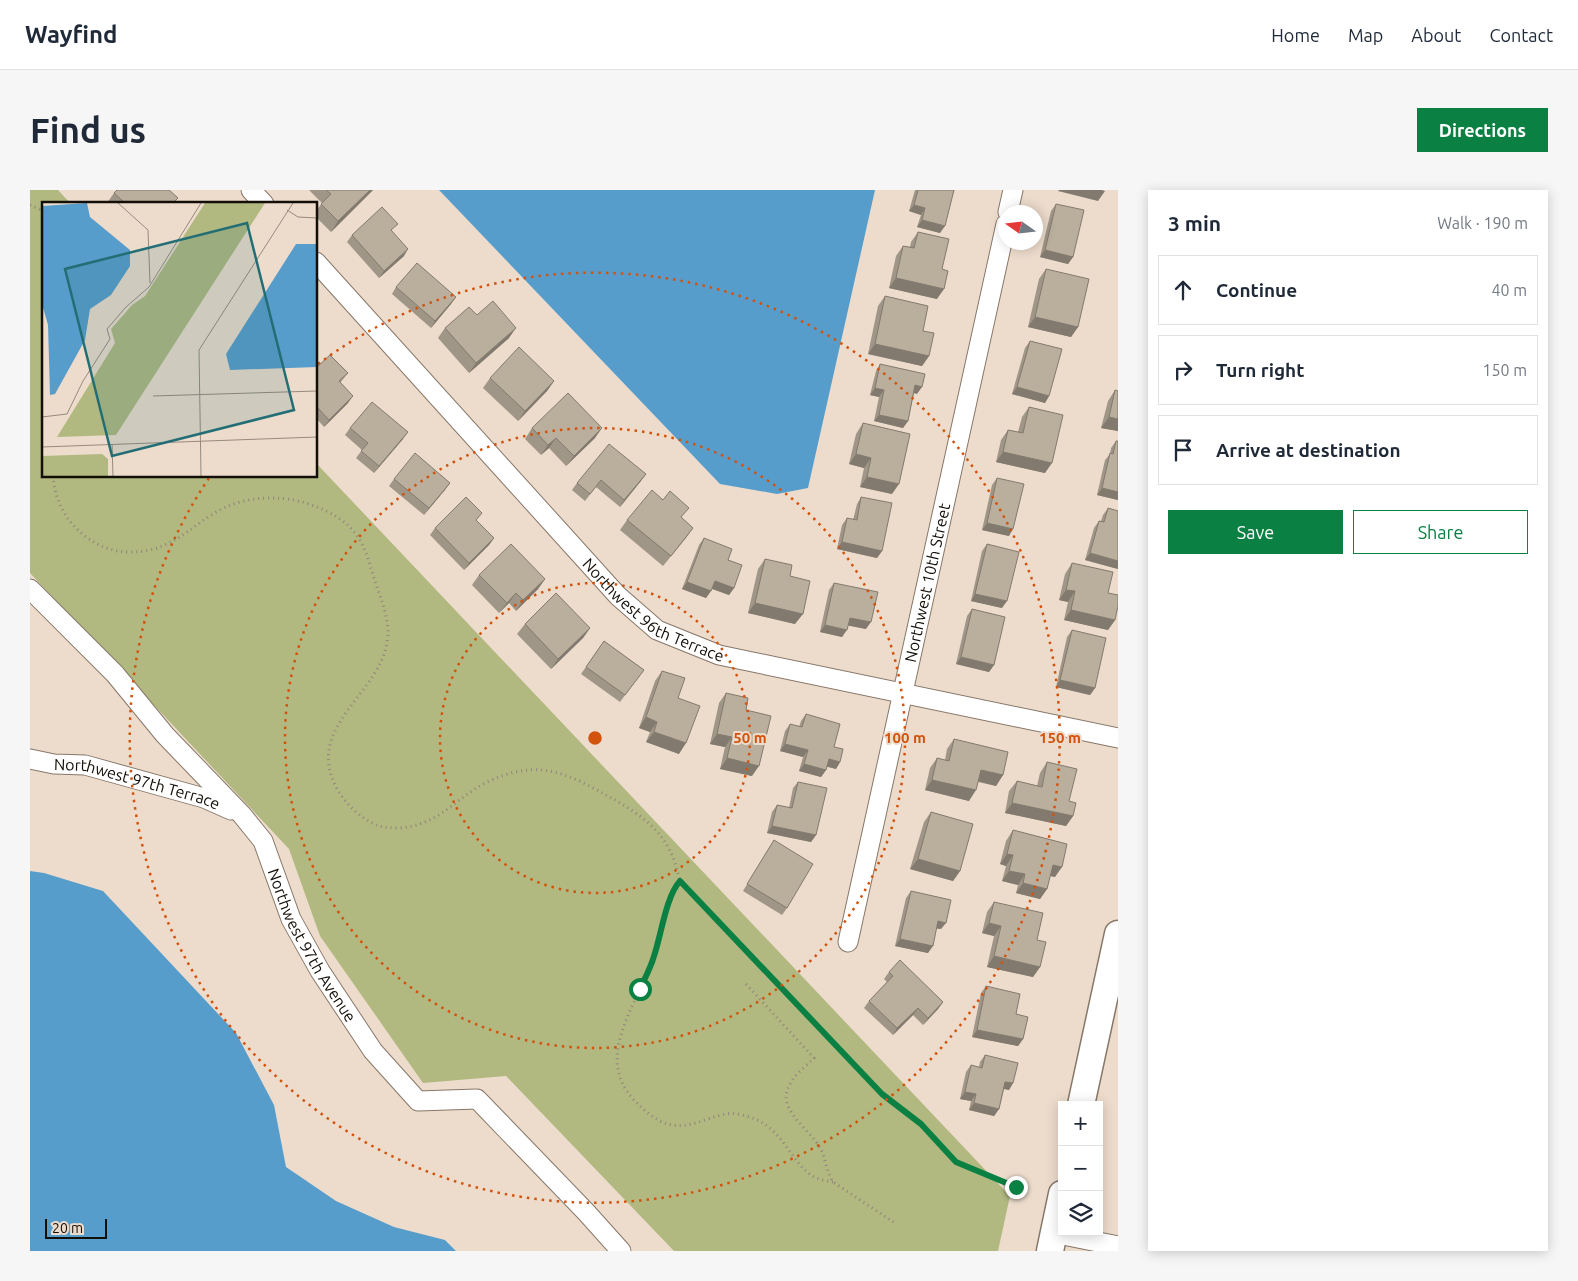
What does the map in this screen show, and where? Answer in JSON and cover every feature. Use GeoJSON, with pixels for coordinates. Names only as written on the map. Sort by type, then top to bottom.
{"type":"FeatureCollection","features":[{"type":"Feature","properties":{"kind":"street"},"geometry":{"type":"LineString","coordinates":[[251,190],[262,202]]}},
{"type":"Feature","properties":{"kind":"street"},"geometry":{"type":"LineString","coordinates":[[1010,205],[1013,190]]}},
{"type":"Feature","properties":{"kind":"street","name":"Northwest 10th Street"},"geometry":{"type":"LineString","coordinates":[[848,942],[1000,250]]}},
{"type":"Feature","properties":{"kind":"street","name":"Northwest 96th Terrace"},"geometry":{"type":"LineString","coordinates":[[318,264],[618,596],[657,630],[719,655],[1118,738]]}},
{"type":"Feature","properties":{"kind":"street","name":"Northwest 97th Avenue"},"geometry":{"type":"LineString","coordinates":[[30,589],[115,674],[165,735],[242,815],[263,841],[291,919],[320,971],[373,1051],[418,1101],[477,1099],[621,1251]]}},
{"type":"Feature","properties":{"kind":"street","name":"Northwest 97th Terrace"},"geometry":{"type":"LineString","coordinates":[[30,759],[54,764],[84,765],[204,798],[242,815]]}},
{"type":"Feature","properties":{"kind":"street"},"geometry":{"type":"LineString","coordinates":[[1082,1101],[1118,934]]}},
{"type":"Feature","properties":{"kind":"street"},"geometry":{"type":"LineString","coordinates":[[1058,1213],[1052,1242],[1118,1246]]}},
{"type":"Feature","properties":{"kind":"path"},"geometry":{"type":"LineString","coordinates":[[30,205],[42,210]]}},
{"type":"Feature","properties":{"kind":"path"},"geometry":{"type":"LineString","coordinates":[[53,478],[54,489],[63,513],[77,530],[96,544],[117,552],[144,552],[169,545],[209,517],[236,503],[255,499],[292,499],[310,504],[343,521],[362,542],[386,614],[389,630],[387,646],[380,662],[372,677],[336,727],[330,744],[329,759],[333,780],[342,798],[373,823],[390,828],[408,827],[426,823],[443,814],[475,789],[489,781],[524,771],[542,770],[560,774],[584,783],[622,803],[646,820],[662,836],[671,853],[680,881],[882,1094],[921,1124],[956,1162],[1016,1187]]}},
{"type":"Feature","properties":{"kind":"path"},"geometry":{"type":"LineString","coordinates":[[680,881],[676,886],[662,925],[654,958],[621,1033],[617,1070],[621,1084],[646,1112],[660,1122],[688,1126],[728,1113],[744,1115],[757,1120],[779,1136],[806,1170],[814,1177],[833,1182],[895,1223]]}},
{"type":"Feature","properties":{"kind":"path"},"geometry":{"type":"LineString","coordinates":[[746,984],[814,1058],[791,1082],[787,1089],[786,1103],[789,1110],[818,1144],[823,1153],[827,1172],[833,1182]]}},
{"type":"Feature","properties":{"kind":"green space"},"geometry":{"type":"Polygon","coordinates":[[[30,190],[58,190],[69,202],[42,202],[42,478],[318,478],[318,465],[1010,1196],[998,1251],[674,1251],[506,1076],[423,1083],[320,936],[289,849],[30,573],[30,190]]]}},
{"type":"Feature","properties":{"kind":"water"},"geometry":{"type":"Polygon","coordinates":[[[439,190],[875,190],[808,488],[777,494],[720,484],[439,190]]]}},
{"type":"Feature","properties":{"kind":"water"},"geometry":{"type":"Polygon","coordinates":[[[30,871],[44,873],[103,891],[236,1033],[274,1105],[286,1167],[336,1201],[394,1227],[445,1240],[456,1251],[30,1251],[30,871]]]}},
{"type":"Feature","properties":{"kind":"building"},"geometry":{"type":"Polygon","coordinates":[[[117,190],[169,190],[178,198],[174,202],[124,202],[114,193],[117,190]]]}},
{"type":"Feature","properties":{"kind":"building"},"geometry":{"type":"Polygon","coordinates":[[[326,190],[370,190],[338,221],[321,204],[331,194],[326,190]]]}},
{"type":"Feature","properties":{"kind":"building"},"geometry":{"type":"Polygon","coordinates":[[[918,190],[954,190],[945,226],[922,220],[925,208],[914,205],[918,190]]]}},
{"type":"Feature","properties":{"kind":"building"},"geometry":{"type":"Polygon","coordinates":[[[1056,204],[1084,210],[1073,257],[1045,250],[1056,204]]]}},
{"type":"Feature","properties":{"kind":"building"},"geometry":{"type":"Polygon","coordinates":[[[382,207],[398,224],[391,230],[408,249],[384,271],[352,235],[382,207]]]}},
{"type":"Feature","properties":{"kind":"building"},"geometry":{"type":"Polygon","coordinates":[[[918,232],[949,239],[942,269],[948,271],[944,289],[896,278],[903,246],[914,248],[918,232]]]}},
{"type":"Feature","properties":{"kind":"building"},"geometry":{"type":"Polygon","coordinates":[[[417,263],[456,297],[435,321],[396,287],[417,263]]]}},
{"type":"Feature","properties":{"kind":"building"},"geometry":{"type":"Polygon","coordinates":[[[1046,269],[1089,279],[1078,327],[1035,317],[1046,269]]]}},
{"type":"Feature","properties":{"kind":"building"},"geometry":{"type":"Polygon","coordinates":[[[885,296],[928,306],[923,331],[934,333],[929,356],[875,344],[885,296]]]}},
{"type":"Feature","properties":{"kind":"building"},"geometry":{"type":"Polygon","coordinates":[[[493,301],[516,328],[476,363],[445,328],[469,307],[477,315],[493,301]]]}},
{"type":"Feature","properties":{"kind":"building"},"geometry":{"type":"Polygon","coordinates":[[[1030,341],[1062,349],[1049,396],[1017,387],[1030,341]]]}},
{"type":"Feature","properties":{"kind":"building"},"geometry":{"type":"Polygon","coordinates":[[[519,347],[554,381],[525,411],[490,378],[519,347]]]}},
{"type":"Feature","properties":{"kind":"building"},"geometry":{"type":"Polygon","coordinates":[[[330,355],[348,373],[339,381],[353,396],[329,420],[318,408],[318,366],[330,355]]]}},
{"type":"Feature","properties":{"kind":"building"},"geometry":{"type":"Polygon","coordinates":[[[880,364],[925,374],[922,387],[915,385],[908,421],[879,415],[884,390],[875,388],[880,364]]]}},
{"type":"Feature","properties":{"kind":"building"},"geometry":{"type":"Polygon","coordinates":[[[1115,390],[1118,391],[1118,419],[1109,417],[1115,390]]]}},
{"type":"Feature","properties":{"kind":"building"},"geometry":{"type":"Polygon","coordinates":[[[568,393],[602,428],[574,456],[556,438],[548,445],[532,428],[568,393]]]}},
{"type":"Feature","properties":{"kind":"building"},"geometry":{"type":"Polygon","coordinates":[[[372,402],[408,432],[379,466],[361,451],[368,443],[350,428],[372,402]]]}},
{"type":"Feature","properties":{"kind":"building"},"geometry":{"type":"Polygon","coordinates":[[[1029,407],[1063,415],[1052,463],[1003,452],[1008,430],[1023,433],[1029,407]]]}},
{"type":"Feature","properties":{"kind":"building"},"geometry":{"type":"Polygon","coordinates":[[[863,423],[910,434],[899,484],[867,477],[871,458],[856,454],[863,423]]]}},
{"type":"Feature","properties":{"kind":"building"},"geometry":{"type":"Polygon","coordinates":[[[1116,441],[1118,441],[1118,492],[1102,488],[1110,453],[1113,454],[1116,441]]]}},
{"type":"Feature","properties":{"kind":"building"},"geometry":{"type":"Polygon","coordinates":[[[609,444],[646,474],[624,500],[601,480],[590,494],[577,483],[609,444]]]}},
{"type":"Feature","properties":{"kind":"building"},"geometry":{"type":"Polygon","coordinates":[[[415,453],[450,483],[429,508],[394,479],[415,453]]]}},
{"type":"Feature","properties":{"kind":"building"},"geometry":{"type":"Polygon","coordinates":[[[997,478],[1024,484],[1013,529],[987,523],[997,478]]]}},
{"type":"Feature","properties":{"kind":"building"},"geometry":{"type":"Polygon","coordinates":[[[652,490],[663,500],[670,491],[689,508],[681,517],[693,528],[671,556],[627,520],[652,490]]]}},
{"type":"Feature","properties":{"kind":"building"},"geometry":{"type":"Polygon","coordinates":[[[466,497],[482,513],[476,520],[494,538],[469,563],[435,528],[466,497]]]}},
{"type":"Feature","properties":{"kind":"building"},"geometry":{"type":"Polygon","coordinates":[[[861,497],[892,503],[882,551],[842,542],[847,518],[857,520],[861,497]]]}},
{"type":"Feature","properties":{"kind":"building"},"geometry":{"type":"Polygon","coordinates":[[[1108,508],[1118,511],[1118,561],[1090,553],[1099,521],[1104,522],[1108,508]]]}},
{"type":"Feature","properties":{"kind":"building"},"geometry":{"type":"Polygon","coordinates":[[[704,538],[732,549],[728,560],[742,565],[734,588],[715,581],[711,591],[687,582],[704,538]]]}},
{"type":"Feature","properties":{"kind":"building"},"geometry":{"type":"Polygon","coordinates":[[[511,544],[545,579],[523,600],[516,593],[507,603],[479,575],[511,544]]]}},
{"type":"Feature","properties":{"kind":"building"},"geometry":{"type":"Polygon","coordinates":[[[987,544],[1019,552],[1007,601],[975,594],[987,544]]]}},
{"type":"Feature","properties":{"kind":"building"},"geometry":{"type":"Polygon","coordinates":[[[765,559],[792,565],[790,576],[810,581],[803,614],[755,603],[765,559]]]}},
{"type":"Feature","properties":{"kind":"building"},"geometry":{"type":"Polygon","coordinates":[[[1072,563],[1113,572],[1108,593],[1118,595],[1115,620],[1071,610],[1075,591],[1066,590],[1072,563]]]}},
{"type":"Feature","properties":{"kind":"building"},"geometry":{"type":"Polygon","coordinates":[[[834,583],[878,592],[871,622],[850,618],[847,630],[825,625],[834,583]]]}},
{"type":"Feature","properties":{"kind":"building"},"geometry":{"type":"Polygon","coordinates":[[[556,593],[590,628],[558,659],[525,624],[556,593]]]}},
{"type":"Feature","properties":{"kind":"building"},"geometry":{"type":"Polygon","coordinates":[[[972,609],[1005,617],[994,665],[961,657],[972,609]]]}},
{"type":"Feature","properties":{"kind":"building"},"geometry":{"type":"Polygon","coordinates":[[[1072,630],[1106,638],[1095,688],[1060,680],[1072,630]]]}},
{"type":"Feature","properties":{"kind":"building"},"geometry":{"type":"Polygon","coordinates":[[[604,641],[644,670],[625,695],[586,667],[604,641]]]}},
{"type":"Feature","properties":{"kind":"building"},"geometry":{"type":"Polygon","coordinates":[[[662,671],[685,678],[678,698],[700,706],[686,743],[654,732],[657,722],[646,717],[662,671]]]}},
{"type":"Feature","properties":{"kind":"building"},"geometry":{"type":"Polygon","coordinates":[[[726,693],[748,698],[746,710],[771,716],[759,766],[727,758],[732,737],[717,734],[726,693]]]}},
{"type":"Feature","properties":{"kind":"building"},"geometry":{"type":"Polygon","coordinates":[[[806,714],[840,724],[834,747],[843,749],[840,762],[829,759],[826,770],[804,764],[808,750],[785,744],[790,724],[802,727],[806,714]]]}},
{"type":"Feature","properties":{"kind":"building"},"geometry":{"type":"Polygon","coordinates":[[[954,739],[1008,752],[1003,775],[981,770],[976,790],[932,780],[937,758],[949,761],[954,739]]]}},
{"type":"Feature","properties":{"kind":"building"},"geometry":{"type":"Polygon","coordinates":[[[1047,762],[1077,769],[1069,801],[1076,803],[1073,816],[1012,803],[1017,781],[1042,787],[1047,762]]]}},
{"type":"Feature","properties":{"kind":"building"},"geometry":{"type":"Polygon","coordinates":[[[798,782],[827,788],[816,835],[772,826],[777,805],[792,808],[798,782]]]}},
{"type":"Feature","properties":{"kind":"building"},"geometry":{"type":"Polygon","coordinates":[[[931,812],[973,824],[960,871],[918,859],[931,812]]]}},
{"type":"Feature","properties":{"kind":"building"},"geometry":{"type":"Polygon","coordinates":[[[1013,830],[1067,844],[1062,867],[1053,865],[1047,889],[1023,883],[1025,874],[1009,871],[1013,855],[1007,854],[1013,830]]]}},
{"type":"Feature","properties":{"kind":"building"},"geometry":{"type":"Polygon","coordinates":[[[774,840],[813,864],[787,908],[747,884],[774,840]]]}},
{"type":"Feature","properties":{"kind":"building"},"geometry":{"type":"Polygon","coordinates":[[[911,891],[951,900],[946,923],[938,921],[933,946],[900,939],[911,891]]]}},
{"type":"Feature","properties":{"kind":"building"},"geometry":{"type":"Polygon","coordinates":[[[994,902],[1043,913],[1037,940],[1046,942],[1040,967],[994,956],[1001,926],[989,923],[994,902]]]}},
{"type":"Feature","properties":{"kind":"building"},"geometry":{"type":"Polygon","coordinates":[[[900,960],[943,1002],[928,1018],[918,1008],[897,1028],[869,1001],[893,976],[889,972],[900,960]]]}},
{"type":"Feature","properties":{"kind":"building"},"geometry":{"type":"Polygon","coordinates":[[[986,986],[1020,994],[1016,1014],[1028,1017],[1023,1039],[977,1030],[986,986]]]}},
{"type":"Feature","properties":{"kind":"building"},"geometry":{"type":"Polygon","coordinates":[[[985,1055],[1018,1063],[1013,1083],[1005,1082],[999,1109],[974,1103],[976,1094],[965,1092],[971,1065],[982,1068],[985,1055]]]}},
{"type":"Feature","properties":{"kind":"route"},"geometry":{"type":"LineString","coordinates":[[640,989],[654,958],[662,925],[676,886],[680,881],[882,1094],[933,1135],[956,1162],[1016,1187]]}}]}
